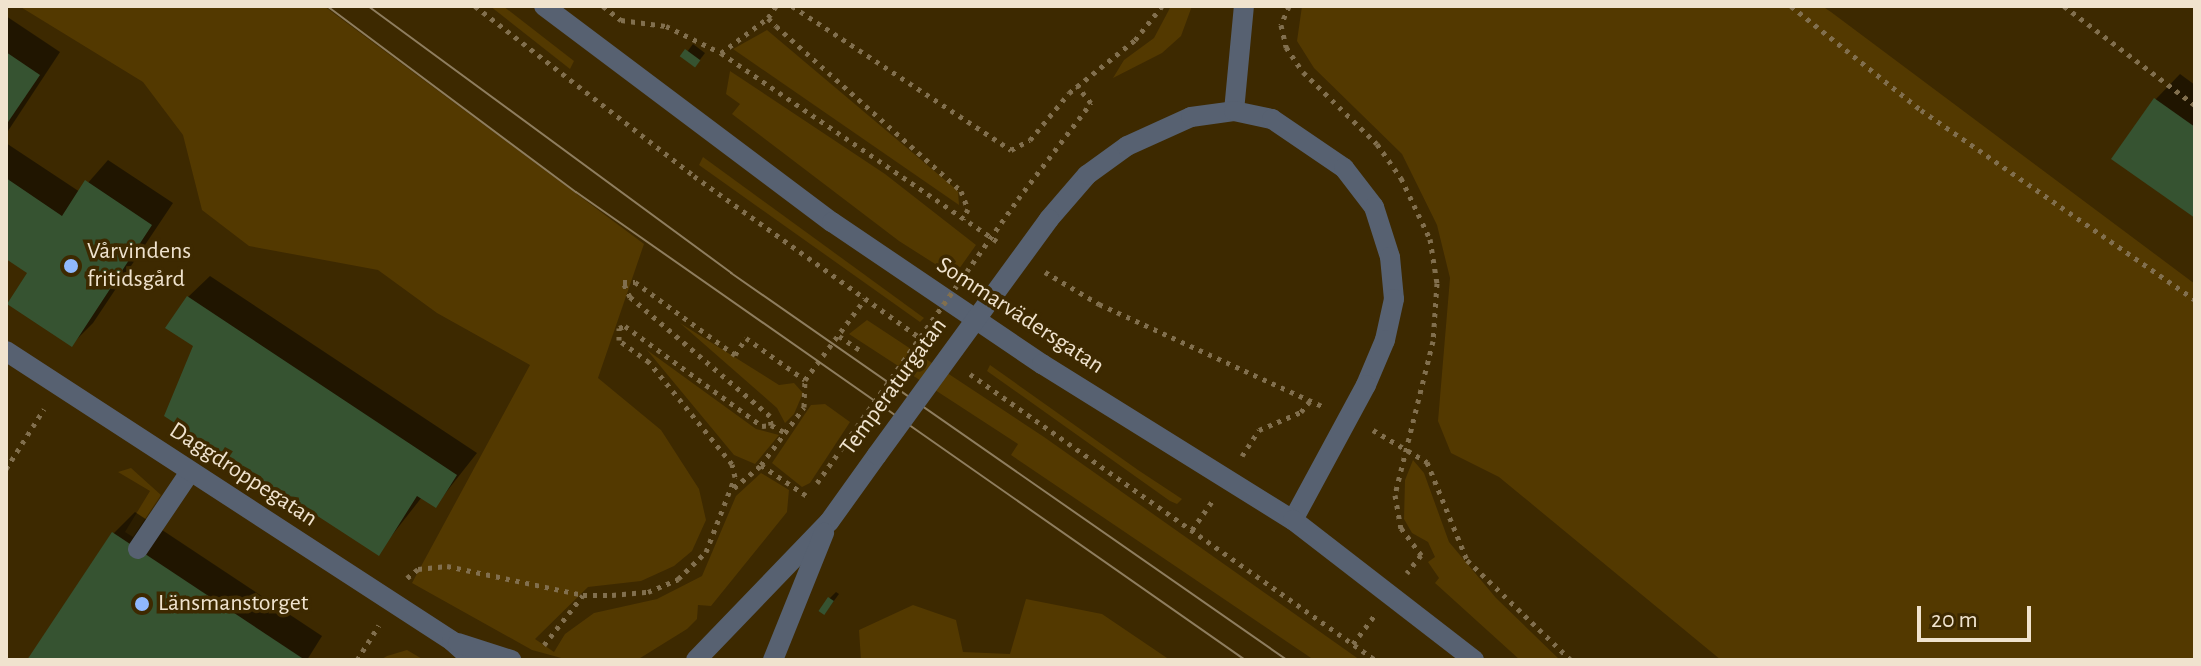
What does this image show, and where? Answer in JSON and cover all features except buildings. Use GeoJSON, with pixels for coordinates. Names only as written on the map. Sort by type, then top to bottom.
{"type":"FeatureCollection","features":[{"type":"Feature","properties":{"kind":"street","name":"Sommarvädersgatan"},"geometry":{"type":"LineString","coordinates":[[544,6],[914,280],[1293,520],[1474,660]]}},
{"type":"Feature","properties":{"kind":"street"},"geometry":{"type":"LineString","coordinates":[[1234,111],[1244,6]]}},
{"type":"Feature","properties":{"kind":"street","name":"Temperaturgatan"},"geometry":{"type":"LineString","coordinates":[[696,660],[829,522],[1049,219],[1087,175],[1127,146],[1191,117],[1234,111],[1272,119],[1344,168],[1374,207],[1390,257],[1394,299],[1385,340],[1349,419],[1293,520]]}},
{"type":"Feature","properties":{"kind":"street","name":"Daggdroppegatan"},"geometry":{"type":"LineString","coordinates":[[6,351],[452,641],[473,660]]}},
{"type":"Feature","properties":{"kind":"street"},"geometry":{"type":"LineString","coordinates":[[138,549],[190,472]]}},
{"type":"Feature","properties":{"kind":"street","name":"Temperaturgatan"},"geometry":{"type":"LineString","coordinates":[[773,660],[829,522]]}},
{"type":"Feature","properties":{"kind":"street","name":"Daggdroppegatan"},"geometry":{"type":"LineString","coordinates":[[452,641],[511,660]]}},
{"type":"Feature","properties":{"kind":"path"},"geometry":{"type":"LineString","coordinates":[[475,6],[694,176],[906,327]]}},
{"type":"Feature","properties":{"kind":"path"},"geometry":{"type":"LineString","coordinates":[[603,6],[621,20],[666,26],[721,53],[963,219],[968,209],[961,191],[768,18]]}},
{"type":"Feature","properties":{"kind":"path"},"geometry":{"type":"LineString","coordinates":[[721,53],[768,18],[776,6]]}},
{"type":"Feature","properties":{"kind":"path"},"geometry":{"type":"LineString","coordinates":[[792,6],[1001,148],[1011,150],[1030,140],[1077,86],[1135,40],[1162,6]]}},
{"type":"Feature","properties":{"kind":"path"},"geometry":{"type":"LineString","coordinates":[[1791,6],[1921,110],[2195,300]]}},
{"type":"Feature","properties":{"kind":"path"},"geometry":{"type":"LineString","coordinates":[[2064,6],[2195,105]]}},
{"type":"Feature","properties":{"kind":"path"},"geometry":{"type":"LineString","coordinates":[[851,435],[1018,199],[1091,103],[1077,86]]}},
{"type":"Feature","properties":{"kind":"path"},"geometry":{"type":"LineString","coordinates":[[771,425],[763,406],[630,297],[623,282],[635,282],[735,355],[746,338],[805,380]]}},
{"type":"Feature","properties":{"kind":"path"},"geometry":{"type":"LineString","coordinates":[[733,489],[761,465],[786,433],[804,407],[805,380],[865,299]]}},
{"type":"Feature","properties":{"kind":"path"},"geometry":{"type":"LineString","coordinates":[[357,660],[412,573],[447,566],[583,595],[648,592],[678,579],[706,552],[733,489],[732,464],[649,362],[619,340],[619,328],[625,326],[762,426],[771,425],[786,433]]}},
{"type":"Feature","properties":{"kind":"path"},"geometry":{"type":"LineString","coordinates":[[839,336],[863,352]]}},
{"type":"Feature","properties":{"kind":"path"},"geometry":{"type":"LineString","coordinates":[[6,469],[59,386]]}},
{"type":"Feature","properties":{"kind":"path"},"geometry":{"type":"LineString","coordinates":[[996,393],[1376,660]]}},
{"type":"Feature","properties":{"kind":"path"},"geometry":{"type":"LineString","coordinates":[[1353,644],[1421,555],[1396,514],[1395,495],[1406,446]]}},
{"type":"Feature","properties":{"kind":"path"},"geometry":{"type":"LineString","coordinates":[[761,465],[807,496]]}},
{"type":"Feature","properties":{"kind":"path"},"geometry":{"type":"LineString","coordinates":[[544,645],[583,595]]}},
{"type":"Feature","properties":{"kind":"shaded area"},"geometry":{"type":"Polygon","coordinates":[[[19,6],[324,6],[644,244],[598,378],[661,430],[699,489],[706,520],[692,551],[674,566],[641,581],[588,587],[535,639],[554,652],[565,634],[594,613],[657,599],[702,576],[736,496],[761,473],[789,490],[787,512],[711,606],[698,605],[697,619],[687,629],[637,660],[565,659],[532,650],[412,583],[530,365],[437,313],[378,270],[249,246],[202,210],[183,135],[143,82],[19,6]]]}},
{"type":"Feature","properties":{"kind":"shaded area"},"geometry":{"type":"Polygon","coordinates":[[[490,6],[503,6],[574,61],[570,69],[490,6]]]}},
{"type":"Feature","properties":{"kind":"shaded area"},"geometry":{"type":"Polygon","coordinates":[[[1171,6],[1192,6],[1181,36],[1162,53],[1113,78],[1124,60],[1154,38],[1171,6]]]}},
{"type":"Feature","properties":{"kind":"shaded area"},"geometry":{"type":"Polygon","coordinates":[[[1302,6],[1822,6],[1831,12],[2195,284],[2195,660],[1721,660],[1499,477],[1451,453],[1438,421],[1450,278],[1437,225],[1402,154],[1314,68],[1297,41],[1302,6]]]}},
{"type":"Feature","properties":{"kind":"shaded area"},"geometry":{"type":"Polygon","coordinates":[[[767,30],[958,191],[959,205],[733,49],[767,30]]]}},
{"type":"Feature","properties":{"kind":"shaded area"},"geometry":{"type":"Polygon","coordinates":[[[730,71],[885,174],[976,245],[954,276],[899,241],[732,114],[740,104],[726,94],[730,71]]]}},
{"type":"Feature","properties":{"kind":"shaded area"},"geometry":{"type":"Polygon","coordinates":[[[703,157],[924,318],[920,322],[699,165],[703,157]]]}},
{"type":"Feature","properties":{"kind":"shaded area"},"geometry":{"type":"Polygon","coordinates":[[[867,320],[1044,437],[1360,660],[1314,660],[1011,455],[1018,444],[849,334],[867,320]]]}},
{"type":"Feature","properties":{"kind":"shaded area"},"geometry":{"type":"Polygon","coordinates":[[[680,323],[779,385],[794,383],[803,393],[794,414],[785,423],[777,408],[680,323]]]}},
{"type":"Feature","properties":{"kind":"shaded area"},"geometry":{"type":"Polygon","coordinates":[[[647,350],[756,429],[779,435],[755,464],[734,455],[647,350]]]}},
{"type":"Feature","properties":{"kind":"shaded area"},"geometry":{"type":"Polygon","coordinates":[[[990,365],[1182,499],[1177,504],[1170,501],[987,371],[990,365]]]}},
{"type":"Feature","properties":{"kind":"shaded area"},"geometry":{"type":"Polygon","coordinates":[[[825,404],[850,422],[810,483],[802,487],[772,463],[811,405],[825,404]]]}},
{"type":"Feature","properties":{"kind":"shaded area"},"geometry":{"type":"Polygon","coordinates":[[[1413,460],[1424,473],[1449,542],[1496,598],[1560,660],[1520,660],[1435,583],[1439,578],[1428,562],[1435,557],[1428,542],[1412,533],[1404,519],[1405,480],[1413,460]]]}},
{"type":"Feature","properties":{"kind":"shaded area"},"geometry":{"type":"Polygon","coordinates":[[[131,468],[161,495],[133,537],[125,532],[150,491],[118,472],[131,468]]]}},
{"type":"Feature","properties":{"kind":"shaded area"},"geometry":{"type":"Polygon","coordinates":[[[1026,599],[1102,614],[1170,660],[861,660],[859,630],[913,605],[956,620],[963,652],[1010,654],[1026,599]]]}},
{"type":"Feature","properties":{"kind":"shaded area"},"geometry":{"type":"Polygon","coordinates":[[[407,650],[424,660],[380,660],[387,656],[407,650]]]}},
{"type":"Feature","properties":{"kind":"tram line"},"geometry":{"type":"LineString","coordinates":[[327,6],[576,192],[1245,660]]}},
{"type":"Feature","properties":{"kind":"tram line"},"geometry":{"type":"LineString","coordinates":[[368,6],[731,273],[1287,660]]}},
{"type":"Feature","properties":{"kind":"place","name":"Vårvindens fritidsgård"},"geometry":{"type":"Point","coordinates":[71,266]}},
{"type":"Feature","properties":{"kind":"place","name":"Länsmanstorget"},"geometry":{"type":"Point","coordinates":[142,604]}}]}
